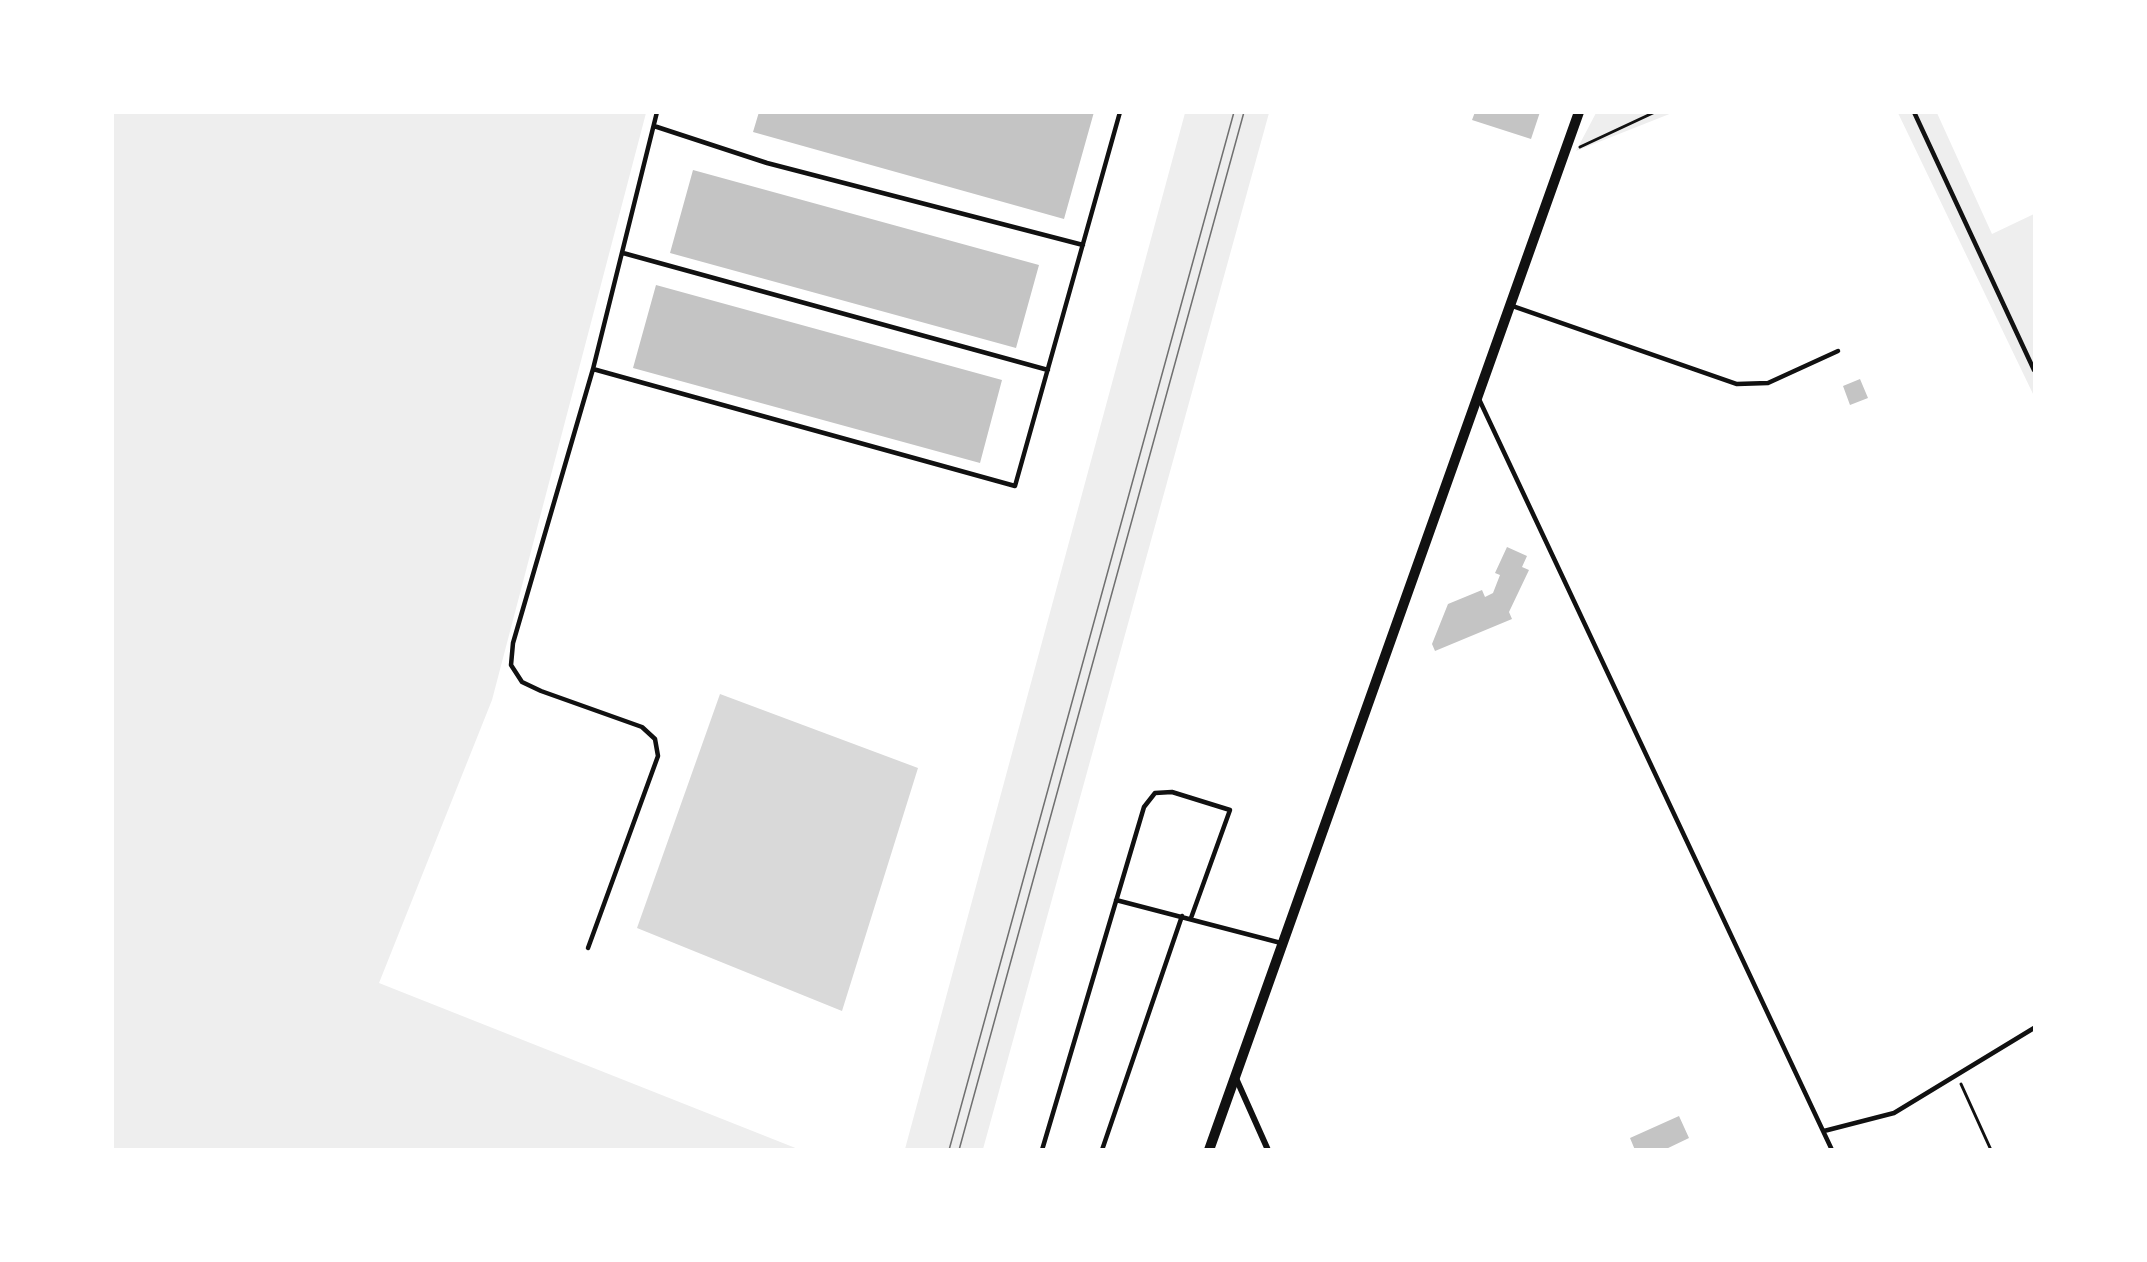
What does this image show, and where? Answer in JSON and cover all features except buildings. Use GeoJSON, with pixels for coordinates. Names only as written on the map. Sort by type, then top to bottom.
{"type":"FeatureCollection","features":[{"type":"Feature","properties":{"kind":"street"},"geometry":{"type":"LineString","coordinates":[[1209,1149],[1579,112]]}},
{"type":"Feature","properties":{"kind":"street"},"geometry":{"type":"LineString","coordinates":[[1235,1075],[1268,1149]]}},
{"type":"Feature","properties":{"kind":"lane"},"geometry":{"type":"LineString","coordinates":[[588,948],[658,756],[655,739],[642,727],[522,682],[512,665],[513,643],[593,369],[657,112]]}},
{"type":"Feature","properties":{"kind":"lane"},"geometry":{"type":"LineString","coordinates":[[593,369],[1015,486],[1120,112]]}},
{"type":"Feature","properties":{"kind":"lane"},"geometry":{"type":"LineString","coordinates":[[1914,112],[2034,370]]}},
{"type":"Feature","properties":{"kind":"lane"},"geometry":{"type":"LineString","coordinates":[[654,126],[767,163],[1083,245]]}},
{"type":"Feature","properties":{"kind":"lane"},"geometry":{"type":"LineString","coordinates":[[623,253],[1048,370]]}},
{"type":"Feature","properties":{"kind":"lane"},"geometry":{"type":"LineString","coordinates":[[1510,305],[1737,384],[1768,383],[1838,351]]}},
{"type":"Feature","properties":{"kind":"lane"},"geometry":{"type":"LineString","coordinates":[[1478,397],[1832,1149]]}},
{"type":"Feature","properties":{"kind":"lane"},"geometry":{"type":"LineString","coordinates":[[1042,1149],[1144,807],[1155,793],[1172,792],[1230,810],[1191,918]]}},
{"type":"Feature","properties":{"kind":"lane"},"geometry":{"type":"LineString","coordinates":[[1116,900],[1281,943]]}},
{"type":"Feature","properties":{"kind":"lane"},"geometry":{"type":"LineString","coordinates":[[1102,1149],[1182,916]]}},
{"type":"Feature","properties":{"kind":"lane"},"geometry":{"type":"LineString","coordinates":[[1824,1131],[1894,1113],[1957,1077],[2034,1028]]}},
{"type":"Feature","properties":{"kind":"path"},"geometry":{"type":"LineString","coordinates":[[1565,154],[1655,112]]}},
{"type":"Feature","properties":{"kind":"path"},"geometry":{"type":"LineString","coordinates":[[1957,1077],[1991,1149]]}},
{"type":"Feature","properties":{"kind":"shaded area"},"geometry":{"type":"Polygon","coordinates":[[[113,112],[646,113],[492,700],[379,983],[798,1149],[113,1149],[113,112]]]}},
{"type":"Feature","properties":{"kind":"shaded area"},"geometry":{"type":"Polygon","coordinates":[[[1185,113],[1269,113],[983,1149],[905,1149],[1185,113]]]}},
{"type":"Feature","properties":{"kind":"shaded area"},"geometry":{"type":"Polygon","coordinates":[[[1596,113],[1672,113],[1576,151],[1596,113]]]}},
{"type":"Feature","properties":{"kind":"shaded area"},"geometry":{"type":"Polygon","coordinates":[[[1898,113],[1937,113],[1992,234],[2034,214],[2034,396],[1898,113]]]}},
{"type":"Feature","properties":{"kind":"shaded area"},"geometry":{"type":"Polygon","coordinates":[[[720,694],[918,768],[842,1011],[637,928],[720,694]]]}},
{"type":"Feature","properties":{"kind":"tram line"},"geometry":{"type":"LineString","coordinates":[[949,1150],[1234,112]]}},
{"type":"Feature","properties":{"kind":"tram line"},"geometry":{"type":"LineString","coordinates":[[959,1150],[1244,112]]}}]}
